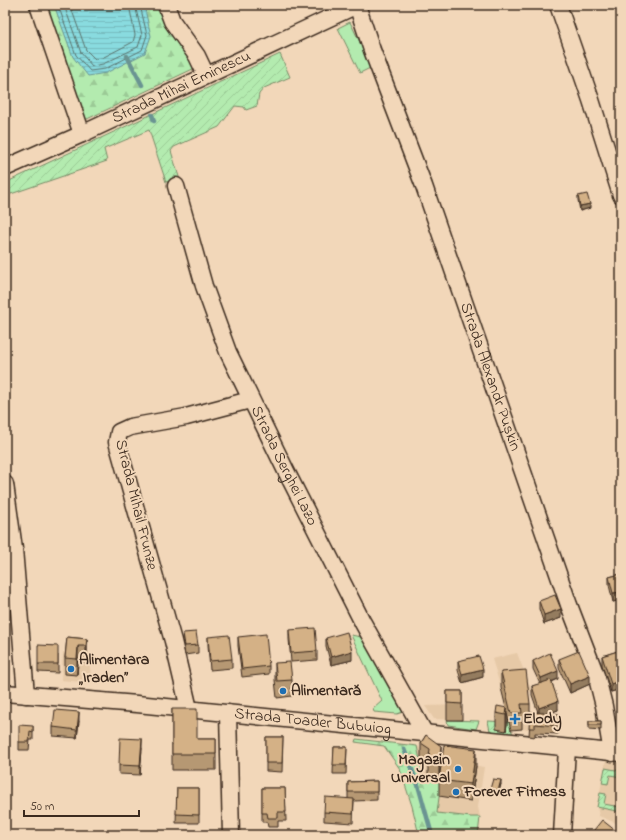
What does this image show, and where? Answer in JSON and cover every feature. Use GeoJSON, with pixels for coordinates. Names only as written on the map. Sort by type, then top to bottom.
{"type":"FeatureCollection","features":[{"type":"Feature","properties":{"kind":"street"},"geometry":{"type":"LineString","coordinates":[[38,5],[82,134]]}},
{"type":"Feature","properties":{"kind":"street"},"geometry":{"type":"LineString","coordinates":[[166,5],[172,21],[197,56],[206,76]]}},
{"type":"Feature","properties":{"kind":"street","name":"Strada Mihai Eminescu"},"geometry":{"type":"LineString","coordinates":[[5,168],[82,134],[357,5]]}},
{"type":"Feature","properties":{"kind":"street","name":"Strada Alexandr Pușkin"},"geometry":{"type":"LineString","coordinates":[[357,5],[372,50],[424,186],[569,605],[597,678],[616,753]]}},
{"type":"Feature","properties":{"kind":"street"},"geometry":{"type":"LineString","coordinates":[[558,5],[621,195]]}},
{"type":"Feature","properties":{"kind":"street","name":"Strada Serghei Lazo"},"geometry":{"type":"LineString","coordinates":[[176,186],[204,286],[228,352],[250,400],[363,623],[424,732]]}},
{"type":"Feature","properties":{"kind":"street","name":"Strada Mihail Frunze"},"geometry":{"type":"LineString","coordinates":[[189,710],[173,642],[118,442],[119,432],[130,428],[186,417],[250,400]]}},
{"type":"Feature","properties":{"kind":"street"},"geometry":{"type":"LineString","coordinates":[[5,484],[14,549],[26,695]]}},
{"type":"Feature","properties":{"kind":"street","name":"Strada Toader Bubuiog"},"geometry":{"type":"LineString","coordinates":[[5,693],[424,732],[616,753]]}},
{"type":"Feature","properties":{"kind":"street"},"geometry":{"type":"LineString","coordinates":[[228,713],[231,835]]}},
{"type":"Feature","properties":{"kind":"street"},"geometry":{"type":"LineString","coordinates":[[562,835],[567,748]]}},
{"type":"Feature","properties":{"kind":"shaded area"},"geometry":{"type":"Polygon","coordinates":[[[63,652],[88,653],[92,683],[61,680],[63,652]]]}},
{"type":"Feature","properties":{"kind":"shaded area"},"geometry":{"type":"Polygon","coordinates":[[[517,653],[532,692],[527,693],[530,729],[511,730],[492,659],[517,653]]]}},
{"type":"Feature","properties":{"kind":"shaded area"},"geometry":{"type":"Polygon","coordinates":[[[462,705],[462,720],[434,719],[425,706],[462,705]]]}},
{"type":"Feature","properties":{"kind":"shaded area"},"geometry":{"type":"Polygon","coordinates":[[[417,746],[441,762],[444,761],[484,767],[478,807],[480,817],[437,813],[441,782],[424,779],[417,746]]]}},
{"type":"Feature","properties":{"kind":"shaded area"},"geometry":{"type":"Polygon","coordinates":[[[606,760],[621,762],[621,825],[599,816],[597,807],[606,760]]]}},
{"type":"Feature","properties":{"kind":"green space"},"geometry":{"type":"Polygon","coordinates":[[[43,5],[159,5],[195,68],[85,120],[43,5]]]}},
{"type":"Feature","properties":{"kind":"green space"},"geometry":{"type":"Polygon","coordinates":[[[350,22],[372,67],[360,73],[338,28],[350,22]]]}},
{"type":"Feature","properties":{"kind":"green space"},"geometry":{"type":"Polygon","coordinates":[[[280,54],[290,77],[264,88],[259,94],[257,106],[246,110],[244,107],[235,106],[219,127],[174,147],[171,151],[180,180],[166,182],[149,130],[104,149],[107,161],[5,196],[5,183],[280,54]]]}},
{"type":"Feature","properties":{"kind":"green space"},"geometry":{"type":"Polygon","coordinates":[[[351,635],[361,637],[403,712],[397,714],[374,712],[373,709],[382,701],[351,635]]]}},
{"type":"Feature","properties":{"kind":"green space"},"geometry":{"type":"Polygon","coordinates":[[[447,720],[479,721],[476,729],[448,725],[447,720]]]}},
{"type":"Feature","properties":{"kind":"green space"},"geometry":{"type":"Polygon","coordinates":[[[488,721],[509,722],[513,735],[490,731],[488,721]]]}},
{"type":"Feature","properties":{"kind":"green space"},"geometry":{"type":"Polygon","coordinates":[[[356,739],[417,746],[424,779],[441,782],[437,813],[480,817],[478,835],[419,835],[412,806],[400,769],[384,746],[355,742],[356,739]]]}},
{"type":"Feature","properties":{"kind":"green space"},"geometry":{"type":"Polygon","coordinates":[[[605,768],[621,771],[621,777],[610,775],[608,784],[602,783],[605,768]]]}},
{"type":"Feature","properties":{"kind":"green space"},"geometry":{"type":"Polygon","coordinates":[[[600,793],[606,794],[604,804],[620,807],[621,801],[621,812],[597,807],[600,793]]]}},
{"type":"Feature","properties":{"kind":"water"},"geometry":{"type":"Polygon","coordinates":[[[54,5],[144,5],[151,36],[145,53],[106,73],[88,76],[73,57],[54,5]]]}},
{"type":"Feature","properties":{"kind":"building"},"geometry":{"type":"Polygon","coordinates":[[[587,194],[590,204],[580,206],[578,196],[587,194]]]}},
{"type":"Feature","properties":{"kind":"building"},"geometry":{"type":"Polygon","coordinates":[[[621,574],[621,592],[613,593],[609,577],[621,574]]]}},
{"type":"Feature","properties":{"kind":"building"},"geometry":{"type":"Polygon","coordinates":[[[555,595],[561,609],[544,615],[539,601],[555,595]]]}},
{"type":"Feature","properties":{"kind":"building"},"geometry":{"type":"Polygon","coordinates":[[[315,628],[317,651],[291,653],[289,630],[315,628]]]}},
{"type":"Feature","properties":{"kind":"building"},"geometry":{"type":"Polygon","coordinates":[[[196,632],[198,645],[185,646],[183,633],[196,632]]]}},
{"type":"Feature","properties":{"kind":"building"},"geometry":{"type":"Polygon","coordinates":[[[347,632],[352,651],[331,657],[326,638],[347,632]]]}},
{"type":"Feature","properties":{"kind":"building"},"geometry":{"type":"Polygon","coordinates":[[[266,634],[269,666],[242,669],[238,637],[266,634]]]}},
{"type":"Feature","properties":{"kind":"building"},"geometry":{"type":"Polygon","coordinates":[[[229,635],[232,659],[210,661],[208,637],[229,635]]]}},
{"type":"Feature","properties":{"kind":"building"},"geometry":{"type":"Polygon","coordinates":[[[67,637],[87,639],[86,646],[78,646],[77,659],[65,658],[67,637]]]}},
{"type":"Feature","properties":{"kind":"building"},"geometry":{"type":"Polygon","coordinates":[[[38,645],[58,646],[58,664],[38,664],[38,645]]]}},
{"type":"Feature","properties":{"kind":"building"},"geometry":{"type":"Polygon","coordinates":[[[621,650],[621,665],[618,666],[621,680],[611,684],[602,656],[621,650]]]}},
{"type":"Feature","properties":{"kind":"building"},"geometry":{"type":"Polygon","coordinates":[[[579,651],[590,676],[570,684],[559,659],[579,651]]]}},
{"type":"Feature","properties":{"kind":"building"},"geometry":{"type":"Polygon","coordinates":[[[550,653],[558,671],[541,678],[533,661],[550,653]]]}},
{"type":"Feature","properties":{"kind":"building"},"geometry":{"type":"Polygon","coordinates":[[[479,656],[483,669],[462,674],[458,661],[479,656]]]}},
{"type":"Feature","properties":{"kind":"building"},"geometry":{"type":"Polygon","coordinates":[[[290,662],[292,680],[277,681],[275,663],[290,662]]]}},
{"type":"Feature","properties":{"kind":"building"},"geometry":{"type":"Polygon","coordinates":[[[526,670],[530,704],[521,704],[522,713],[511,713],[501,672],[526,670]]]}},
{"type":"Feature","properties":{"kind":"building"},"geometry":{"type":"Polygon","coordinates":[[[551,680],[558,701],[539,708],[532,686],[551,680]]]}},
{"type":"Feature","properties":{"kind":"building"},"geometry":{"type":"Polygon","coordinates":[[[447,691],[462,691],[462,704],[447,703],[447,691]]]}},
{"type":"Feature","properties":{"kind":"building"},"geometry":{"type":"Polygon","coordinates":[[[497,706],[507,708],[506,715],[496,713],[497,706]]]}},
{"type":"Feature","properties":{"kind":"building"},"geometry":{"type":"Polygon","coordinates":[[[172,709],[197,709],[197,739],[216,739],[216,754],[172,754],[172,709]]]}},
{"type":"Feature","properties":{"kind":"building"},"geometry":{"type":"Polygon","coordinates":[[[55,710],[79,712],[77,730],[53,727],[55,710]]]}},
{"type":"Feature","properties":{"kind":"building"},"geometry":{"type":"Polygon","coordinates":[[[530,712],[559,714],[558,726],[535,724],[535,728],[529,728],[530,712]]]}},
{"type":"Feature","properties":{"kind":"building"},"geometry":{"type":"Polygon","coordinates":[[[589,721],[601,721],[601,725],[589,725],[589,721]]]}},
{"type":"Feature","properties":{"kind":"building"},"geometry":{"type":"Polygon","coordinates":[[[19,725],[33,726],[33,732],[30,731],[29,742],[19,742],[19,725]]]}},
{"type":"Feature","properties":{"kind":"building"},"geometry":{"type":"Polygon","coordinates":[[[426,735],[441,746],[439,765],[428,763],[430,749],[421,743],[426,735]]]}},
{"type":"Feature","properties":{"kind":"building"},"geometry":{"type":"Polygon","coordinates":[[[266,737],[283,737],[282,763],[266,763],[266,737]]]}},
{"type":"Feature","properties":{"kind":"building"},"geometry":{"type":"Polygon","coordinates":[[[120,738],[142,739],[140,766],[119,765],[120,738]]]}},
{"type":"Feature","properties":{"kind":"building"},"geometry":{"type":"Polygon","coordinates":[[[444,745],[476,749],[471,784],[439,780],[444,745]]]}},
{"type":"Feature","properties":{"kind":"building"},"geometry":{"type":"Polygon","coordinates":[[[334,747],[347,747],[346,765],[333,765],[334,747]]]}},
{"type":"Feature","properties":{"kind":"building"},"geometry":{"type":"Polygon","coordinates":[[[493,779],[501,780],[498,791],[490,789],[493,779]]]}},
{"type":"Feature","properties":{"kind":"building"},"geometry":{"type":"Polygon","coordinates":[[[377,781],[377,792],[348,792],[348,782],[377,781]]]}},
{"type":"Feature","properties":{"kind":"building"},"geometry":{"type":"Polygon","coordinates":[[[177,788],[199,788],[199,815],[176,814],[177,788]]]}},
{"type":"Feature","properties":{"kind":"building"},"geometry":{"type":"Polygon","coordinates":[[[262,788],[285,788],[286,812],[278,812],[278,818],[268,818],[267,813],[262,813],[262,788]]]}},
{"type":"Feature","properties":{"kind":"building"},"geometry":{"type":"Polygon","coordinates":[[[325,797],[354,799],[353,814],[324,812],[325,797]]]}},
{"type":"Feature","properties":{"kind":"building"},"geometry":{"type":"Polygon","coordinates":[[[602,820],[621,835],[590,835],[602,820]]]}},
{"type":"Feature","properties":{"kind":"building"},"geometry":{"type":"Polygon","coordinates":[[[295,834],[295,835],[251,835],[295,834]]]}},
{"type":"Feature","properties":{"kind":"waterway"},"geometry":{"type":"LineString","coordinates":[[127,56],[142,85]]}},
{"type":"Feature","properties":{"kind":"waterway"},"geometry":{"type":"LineString","coordinates":[[152,115],[154,121]]}},
{"type":"Feature","properties":{"kind":"waterway"},"geometry":{"type":"LineString","coordinates":[[404,749],[418,785],[432,835]]}},
{"type":"Feature","properties":{"kind":"place","name":"Alimentara „Iraden”"},"geometry":{"type":"Point","coordinates":[71,669]}},
{"type":"Feature","properties":{"kind":"place","name":"Alimentară"},"geometry":{"type":"Point","coordinates":[283,691]}},
{"type":"Feature","properties":{"kind":"place","name":"Elody"},"geometry":{"type":"Point","coordinates":[515,719]}},
{"type":"Feature","properties":{"kind":"place","name":"Magazin Universal"},"geometry":{"type":"Point","coordinates":[458,769]}},
{"type":"Feature","properties":{"kind":"place","name":"Forever Fitness"},"geometry":{"type":"Point","coordinates":[456,792]}}]}
